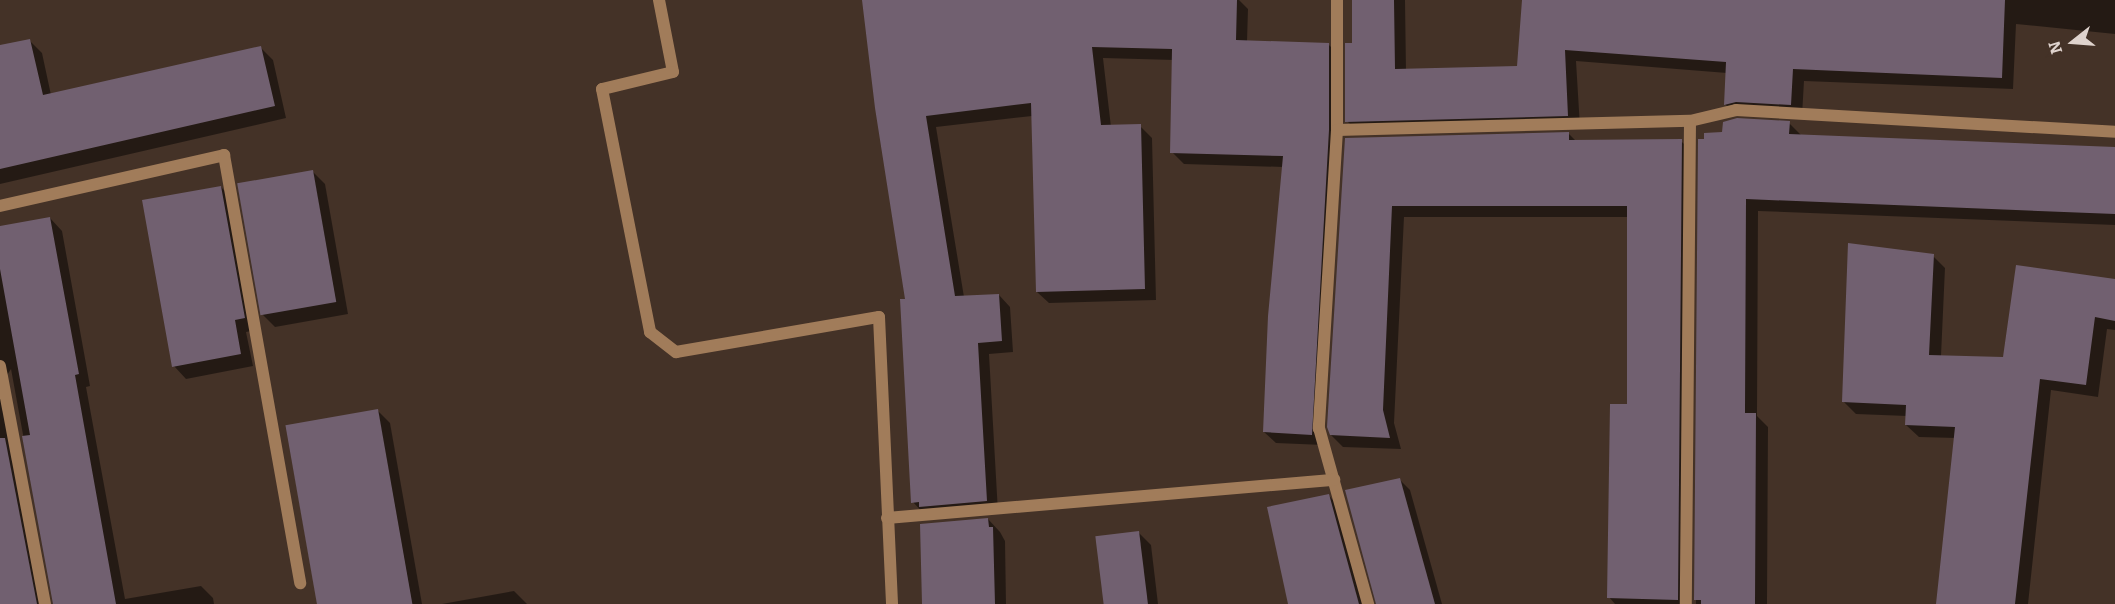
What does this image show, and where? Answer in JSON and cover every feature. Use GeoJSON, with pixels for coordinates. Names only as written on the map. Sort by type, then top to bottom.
{"type":"FeatureCollection","features":[{"type":"Feature","properties":{"kind":"street"},"geometry":{"type":"LineString","coordinates":[[659,0],[673,72],[602,89],[650,332],[676,352],[879,317],[892,604]]}},
{"type":"Feature","properties":{"kind":"street"},"geometry":{"type":"LineString","coordinates":[[1337,0],[1337,130],[1319,428],[1368,604]]}},
{"type":"Feature","properties":{"kind":"street"},"geometry":{"type":"LineString","coordinates":[[1337,130],[1690,121],[1736,110],[2115,132]]}},
{"type":"Feature","properties":{"kind":"street"},"geometry":{"type":"LineString","coordinates":[[1686,604],[1690,121]]}},
{"type":"Feature","properties":{"kind":"street"},"geometry":{"type":"LineString","coordinates":[[0,206],[224,155],[300,583]]}},
{"type":"Feature","properties":{"kind":"street"},"geometry":{"type":"LineString","coordinates":[[0,366],[45,604]]}},
{"type":"Feature","properties":{"kind":"street"},"geometry":{"type":"LineString","coordinates":[[887,518],[1334,480]]}},
{"type":"Feature","properties":{"kind":"building"},"geometry":{"type":"Polygon","coordinates":[[[862,0],[1237,0],[1236,40],[1329,43],[1329,130],[1312,435],[1263,432],[1268,316],[1283,156],[1170,153],[1172,49],[1092,47],[1101,125],[1141,124],[1145,289],[1036,292],[1031,103],[926,116],[955,296],[999,294],[1002,341],[978,343],[987,501],[919,507],[919,502],[911,503],[900,299],[905,299],[875,108],[862,0]]]}},
{"type":"Feature","properties":{"kind":"building"},"geometry":{"type":"Polygon","coordinates":[[[1352,0],[1394,0],[1395,69],[1517,66],[1522,0],[2005,0],[2002,78],[1793,69],[1791,105],[1736,102],[1724,105],[1726,62],[1565,50],[1568,116],[1345,122],[1345,43],[1352,43],[1352,0]]]}},
{"type":"Feature","properties":{"kind":"building"},"geometry":{"type":"Polygon","coordinates":[[[30,39],[43,95],[261,46],[275,106],[0,169],[0,45],[30,39]]]}},
{"type":"Feature","properties":{"kind":"building"},"geometry":{"type":"Polygon","coordinates":[[[1737,118],[1790,121],[1789,134],[2115,147],[2115,214],[1746,199],[1745,413],[1756,413],[1755,604],[1701,604],[1701,600],[1694,600],[1698,139],[1704,139],[1704,133],[1722,132],[1723,122],[1737,118]]]}},
{"type":"Feature","properties":{"kind":"building"},"geometry":{"type":"Polygon","coordinates":[[[1569,132],[1569,140],[1682,139],[1678,600],[1607,598],[1610,404],[1627,404],[1627,206],[1392,206],[1383,410],[1390,438],[1330,435],[1327,427],[1345,138],[1569,132]]]}},
{"type":"Feature","properties":{"kind":"building"},"geometry":{"type":"Polygon","coordinates":[[[313,170],[336,302],[260,315],[237,183],[313,170]]]}},
{"type":"Feature","properties":{"kind":"building"},"geometry":{"type":"Polygon","coordinates":[[[221,186],[245,318],[235,320],[241,354],[172,367],[142,200],[221,186]]]}},
{"type":"Feature","properties":{"kind":"building"},"geometry":{"type":"Polygon","coordinates":[[[50,217],[79,374],[75,375],[116,604],[53,604],[22,436],[30,435],[0,269],[0,226],[50,217]]]}},
{"type":"Feature","properties":{"kind":"building"},"geometry":{"type":"Polygon","coordinates":[[[1848,243],[1934,254],[1929,355],[2003,357],[2016,265],[2115,279],[2115,321],[2095,317],[2086,385],[2040,379],[2015,604],[1936,604],[1955,427],[1905,425],[1906,405],[1842,402],[1848,243]]]}},
{"type":"Feature","properties":{"kind":"building"},"geometry":{"type":"Polygon","coordinates":[[[378,409],[412,604],[317,604],[285,425],[378,409]]]}},
{"type":"Feature","properties":{"kind":"building"},"geometry":{"type":"Polygon","coordinates":[[[0,438],[5,438],[37,604],[0,604],[0,438]]]}},
{"type":"Feature","properties":{"kind":"building"},"geometry":{"type":"Polygon","coordinates":[[[1400,478],[1435,604],[1376,604],[1345,490],[1400,478]]]}},
{"type":"Feature","properties":{"kind":"building"},"geometry":{"type":"Polygon","coordinates":[[[1329,494],[1359,604],[1288,604],[1267,507],[1329,494]]]}},
{"type":"Feature","properties":{"kind":"building"},"geometry":{"type":"Polygon","coordinates":[[[988,518],[989,527],[993,527],[995,604],[922,604],[920,524],[988,518]]]}},
{"type":"Feature","properties":{"kind":"building"},"geometry":{"type":"Polygon","coordinates":[[[1139,531],[1148,604],[1104,604],[1095,536],[1139,531]]]}}]}
